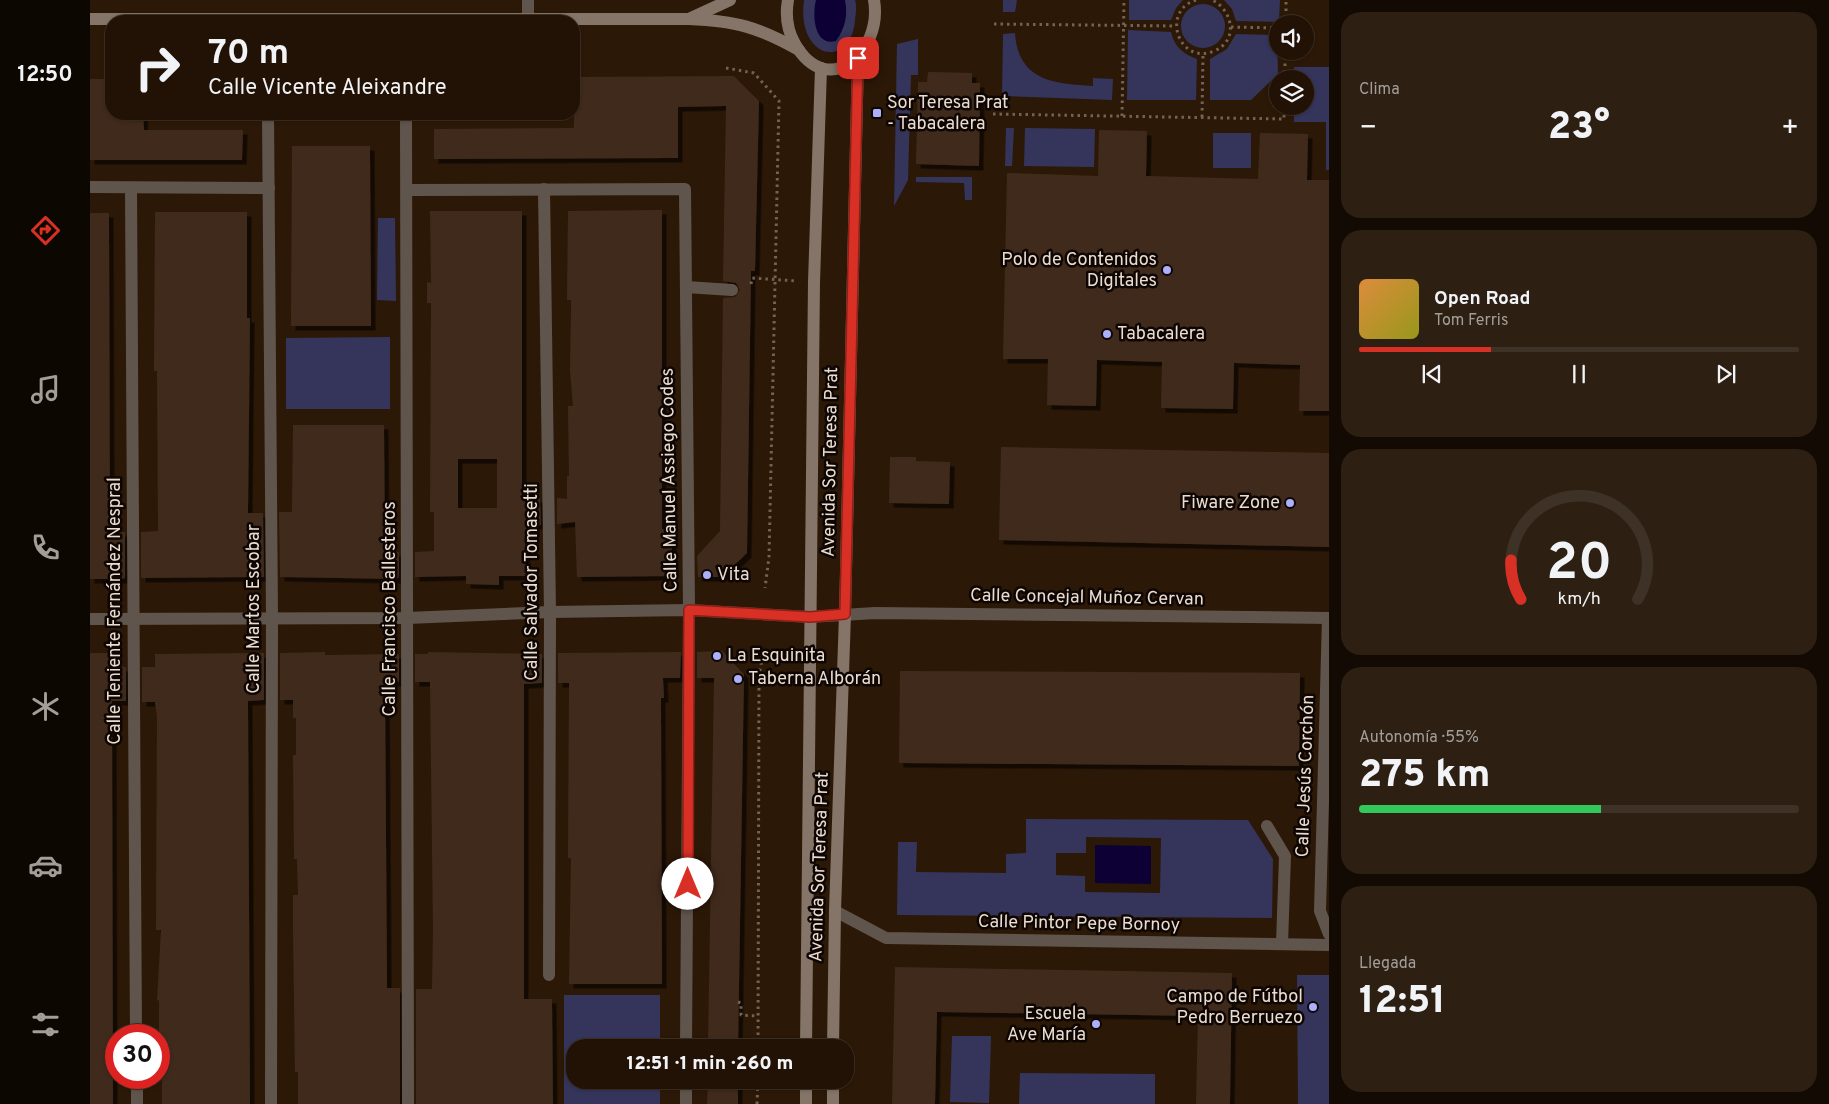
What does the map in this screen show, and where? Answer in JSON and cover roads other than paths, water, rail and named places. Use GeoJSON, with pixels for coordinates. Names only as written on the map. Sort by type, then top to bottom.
{"type":"FeatureCollection","features":[{"type":"Feature","properties":{"kind":"main road"},"geometry":{"type":"LineString","coordinates":[[689,18],[730,0]]}},
{"type":"Feature","properties":{"kind":"main road"},"geometry":{"type":"LineString","coordinates":[[788,0],[786,20],[791,36],[799,50],[810,62],[821,68],[841,69],[858,58],[868,45],[872,32],[874,0]]}},
{"type":"Feature","properties":{"kind":"main road"},"geometry":{"type":"LineString","coordinates":[[580,19],[689,18],[727,20],[757,29],[799,50]]}},
{"type":"Feature","properties":{"kind":"main road"},"geometry":{"type":"LineString","coordinates":[[90,19],[105,19]]}},
{"type":"Feature","properties":{"kind":"main road","name":"Avenida Sor Teresa Prat"},"geometry":{"type":"LineString","coordinates":[[833,1039],[858,58]]}},
{"type":"Feature","properties":{"kind":"main road","name":"Avenida Sor Teresa Prat"},"geometry":{"type":"LineString","coordinates":[[806,1039],[814,282],[821,68]]}},
{"type":"Feature","properties":{"kind":"main road"},"geometry":{"type":"LineString","coordinates":[[806,1089],[806,1104]]}},
{"type":"Feature","properties":{"kind":"main road"},"geometry":{"type":"LineString","coordinates":[[833,1089],[833,1104]]}},
{"type":"Feature","properties":{"kind":"street"},"geometry":{"type":"LineString","coordinates":[[528,0],[528,15]]}},
{"type":"Feature","properties":{"kind":"street","name":"Calle Martos Escobar"},"geometry":{"type":"LineString","coordinates":[[268,120],[272,617],[271,1104]]}},
{"type":"Feature","properties":{"kind":"street","name":"Calle Francisco Ballesteros"},"geometry":{"type":"LineString","coordinates":[[406,120],[408,1104]]}},
{"type":"Feature","properties":{"kind":"street"},"geometry":{"type":"LineString","coordinates":[[90,187],[269,188]]}},
{"type":"Feature","properties":{"kind":"street","name":"Calle Teniente Fernández Nespral"},"geometry":{"type":"LineString","coordinates":[[131,188],[132,619],[136,1024]]}},
{"type":"Feature","properties":{"kind":"street","name":"Calle Salvador Tomasetti"},"geometry":{"type":"LineString","coordinates":[[544,189],[550,612],[549,975]]}},
{"type":"Feature","properties":{"kind":"street","name":"Calle Manuel Assiego Codes"},"geometry":{"type":"LineString","coordinates":[[407,190],[685,189],[689,610],[686,1039]]}},
{"type":"Feature","properties":{"kind":"street"},"geometry":{"type":"LineString","coordinates":[[686,287],[732,290]]}},
{"type":"Feature","properties":{"kind":"street","name":"Calle Concejal Muñoz Cervan"},"geometry":{"type":"LineString","coordinates":[[90,618],[408,618],[550,612],[689,610],[810,617],[875,612],[1329,618]]}},
{"type":"Feature","properties":{"kind":"street","name":"Calle Jesús Corchón"},"geometry":{"type":"LineString","coordinates":[[1329,618],[1320,911],[1329,934]]}},
{"type":"Feature","properties":{"kind":"street"},"geometry":{"type":"LineString","coordinates":[[1267,826],[1285,856],[1282,944]]}},
{"type":"Feature","properties":{"kind":"street","name":"Calle Pintor Pepe Bornoy"},"geometry":{"type":"LineString","coordinates":[[835,911],[886,938],[1329,945]]}},
{"type":"Feature","properties":{"kind":"street"},"geometry":{"type":"LineString","coordinates":[[137,1089],[137,1104]]}},
{"type":"Feature","properties":{"kind":"street"},"geometry":{"type":"LineString","coordinates":[[686,1089],[686,1104]]}},
{"type":"Feature","properties":{"kind":"place","name":"Sor Teresa Prat - Tabacalera"},"geometry":{"type":"Point","coordinates":[877,113]}},
{"type":"Feature","properties":{"kind":"place","name":"Polo de Contenidos Digitales"},"geometry":{"type":"Point","coordinates":[1167,270]}},
{"type":"Feature","properties":{"kind":"place","name":"Tabacalera"},"geometry":{"type":"Point","coordinates":[1107,334]}},
{"type":"Feature","properties":{"kind":"place","name":"Fiware Zone"},"geometry":{"type":"Point","coordinates":[1290,503]}},
{"type":"Feature","properties":{"kind":"place","name":"Vita"},"geometry":{"type":"Point","coordinates":[707,575]}},
{"type":"Feature","properties":{"kind":"place","name":"La Esquinita"},"geometry":{"type":"Point","coordinates":[717,656]}},
{"type":"Feature","properties":{"kind":"place","name":"Taberna Alborán"},"geometry":{"type":"Point","coordinates":[738,679]}},
{"type":"Feature","properties":{"kind":"place","name":"Campo de Fútbol Pedro Berruezo"},"geometry":{"type":"Point","coordinates":[1313,1007]}},
{"type":"Feature","properties":{"kind":"place","name":"Escuela Ave María"},"geometry":{"type":"Point","coordinates":[1096,1024]}}]}
